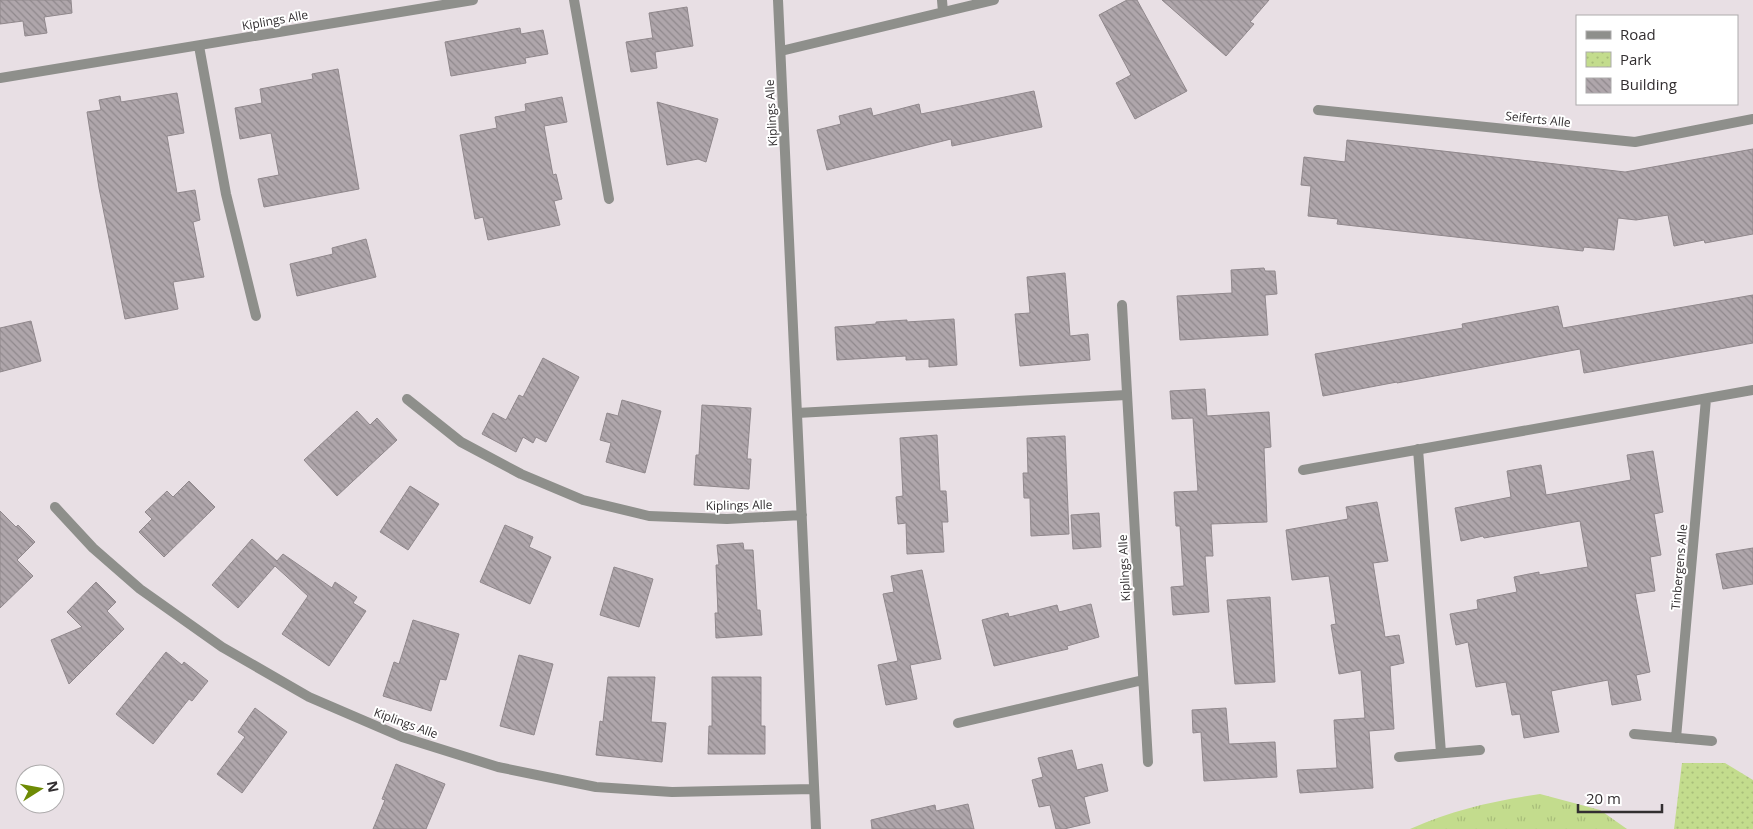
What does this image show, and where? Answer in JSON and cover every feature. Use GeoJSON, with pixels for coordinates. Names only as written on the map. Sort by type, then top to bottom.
{"type":"FeatureCollection","features":[{"type":"Feature","properties":{"kind":"street","name":"Kiplings Alle"},"geometry":{"type":"LineString","coordinates":[[0,78],[473,0]]}},
{"type":"Feature","properties":{"kind":"street"},"geometry":{"type":"LineString","coordinates":[[574,0],[608,199]]}},
{"type":"Feature","properties":{"kind":"street","name":"Kiplings Alle"},"geometry":{"type":"LineString","coordinates":[[778,0],[816,829]]}},
{"type":"Feature","properties":{"kind":"street"},"geometry":{"type":"LineString","coordinates":[[942,0],[943,12]]}},
{"type":"Feature","properties":{"kind":"street"},"geometry":{"type":"LineString","coordinates":[[780,51],[994,0]]}},
{"type":"Feature","properties":{"kind":"street"},"geometry":{"type":"LineString","coordinates":[[199,46],[226,194],[256,316]]}},
{"type":"Feature","properties":{"kind":"street","name":"Seiferts Alle"},"geometry":{"type":"LineString","coordinates":[[1318,110],[1635,142],[1753,119]]}},
{"type":"Feature","properties":{"kind":"street","name":"Kiplings Alle"},"geometry":{"type":"LineString","coordinates":[[1122,305],[1148,762]]}},
{"type":"Feature","properties":{"kind":"street"},"geometry":{"type":"LineString","coordinates":[[1303,470],[1753,390]]}},
{"type":"Feature","properties":{"kind":"street"},"geometry":{"type":"LineString","coordinates":[[797,413],[1126,395]]}},
{"type":"Feature","properties":{"kind":"street","name":"Tinbergens Alle"},"geometry":{"type":"LineString","coordinates":[[1676,738],[1706,398]]}},
{"type":"Feature","properties":{"kind":"street","name":"Kiplings Alle"},"geometry":{"type":"LineString","coordinates":[[407,399],[461,442],[521,474],[584,500],[649,516],[726,519],[802,516]]}},
{"type":"Feature","properties":{"kind":"street"},"geometry":{"type":"LineString","coordinates":[[1418,449],[1441,753]]}},
{"type":"Feature","properties":{"kind":"street","name":"Kiplings Alle"},"geometry":{"type":"LineString","coordinates":[[55,507],[94,548],[140,589],[222,648],[310,697],[402,737],[498,767],[596,787],[672,792],[814,789]]}},
{"type":"Feature","properties":{"kind":"street"},"geometry":{"type":"LineString","coordinates":[[958,723],[1143,680]]}},
{"type":"Feature","properties":{"kind":"street"},"geometry":{"type":"LineString","coordinates":[[1634,734],[1712,741]]}},
{"type":"Feature","properties":{"kind":"street"},"geometry":{"type":"LineString","coordinates":[[1399,757],[1480,750]]}},
{"type":"Feature","properties":{"kind":"green space"},"geometry":{"type":"Polygon","coordinates":[[[1682,763],[1725,763],[1753,780],[1753,829],[1674,829],[1682,763]]]}},
{"type":"Feature","properties":{"kind":"green space"},"geometry":{"type":"Polygon","coordinates":[[[1540,794],[1600,810],[1627,829],[1410,829],[1443,816],[1474,807],[1540,794]]]}},
{"type":"Feature","properties":{"kind":"building"},"geometry":{"type":"Polygon","coordinates":[[[0,0],[71,0],[72,13],[44,17],[47,33],[25,36],[23,21],[0,24],[0,0]]]}},
{"type":"Feature","properties":{"kind":"building"},"geometry":{"type":"Polygon","coordinates":[[[1127,0],[1137,0],[1187,91],[1135,119],[1116,83],[1131,75],[1099,15],[1127,0]]]}},
{"type":"Feature","properties":{"kind":"building"},"geometry":{"type":"Polygon","coordinates":[[[1162,0],[1269,0],[1250,22],[1254,24],[1226,56],[1162,0]]]}},
{"type":"Feature","properties":{"kind":"building"},"geometry":{"type":"Polygon","coordinates":[[[687,7],[693,46],[655,52],[657,68],[631,72],[626,42],[652,38],[653,40],[649,13],[687,7]]]}},
{"type":"Feature","properties":{"kind":"building"},"geometry":{"type":"Polygon","coordinates":[[[520,28],[521,34],[543,30],[548,54],[525,58],[526,63],[451,76],[445,42],[520,28]]]}},
{"type":"Feature","properties":{"kind":"building"},"geometry":{"type":"Polygon","coordinates":[[[338,69],[359,189],[264,207],[258,179],[279,175],[271,133],[240,139],[235,108],[262,103],[260,89],[313,79],[312,74],[338,69]]]}},
{"type":"Feature","properties":{"kind":"building"},"geometry":{"type":"Polygon","coordinates":[[[1034,91],[1042,127],[952,146],[951,139],[827,170],[817,130],[841,124],[839,116],[871,108],[873,116],[919,104],[921,114],[1034,91]]]}},
{"type":"Feature","properties":{"kind":"building"},"geometry":{"type":"Polygon","coordinates":[[[177,93],[184,133],[167,136],[177,193],[195,190],[200,220],[193,222],[204,277],[173,282],[178,309],[125,319],[99,188],[87,112],[101,110],[99,100],[120,96],[121,102],[177,93]]]}},
{"type":"Feature","properties":{"kind":"building"},"geometry":{"type":"Polygon","coordinates":[[[562,97],[567,122],[544,126],[553,175],[556,174],[562,199],[554,201],[560,225],[488,240],[483,217],[475,219],[460,135],[497,128],[495,117],[526,111],[525,104],[562,97]]]}},
{"type":"Feature","properties":{"kind":"building"},"geometry":{"type":"Polygon","coordinates":[[[657,102],[718,119],[706,162],[698,159],[667,165],[657,102]]]}},
{"type":"Feature","properties":{"kind":"building"},"geometry":{"type":"Polygon","coordinates":[[[1347,140],[1625,172],[1753,149],[1753,234],[1705,243],[1704,240],[1674,246],[1668,215],[1636,220],[1618,218],[1614,250],[1584,247],[1583,251],[1337,224],[1338,219],[1308,216],[1311,186],[1301,185],[1304,157],[1345,162],[1347,140]]]}},
{"type":"Feature","properties":{"kind":"building"},"geometry":{"type":"Polygon","coordinates":[[[366,239],[376,277],[297,296],[290,264],[333,254],[332,248],[366,239]]]}},
{"type":"Feature","properties":{"kind":"building"},"geometry":{"type":"Polygon","coordinates":[[[1264,268],[1265,271],[1275,271],[1277,294],[1265,295],[1268,335],[1180,340],[1177,296],[1232,293],[1231,270],[1264,268]]]}},
{"type":"Feature","properties":{"kind":"building"},"geometry":{"type":"Polygon","coordinates":[[[1065,273],[1070,336],[1088,334],[1090,360],[1020,366],[1015,314],[1030,313],[1027,277],[1065,273]]]}},
{"type":"Feature","properties":{"kind":"building"},"geometry":{"type":"Polygon","coordinates":[[[1753,295],[1753,343],[1584,373],[1580,349],[1323,396],[1315,354],[1463,328],[1462,324],[1558,306],[1563,328],[1753,295]]]}},
{"type":"Feature","properties":{"kind":"building"},"geometry":{"type":"Polygon","coordinates":[[[954,319],[957,365],[929,367],[929,359],[906,360],[906,356],[837,360],[835,327],[876,324],[876,322],[954,319]]]}},
{"type":"Feature","properties":{"kind":"building"},"geometry":{"type":"Polygon","coordinates":[[[31,321],[41,361],[0,372],[0,328],[31,321]]]}},
{"type":"Feature","properties":{"kind":"building"},"geometry":{"type":"Polygon","coordinates":[[[543,358],[579,377],[546,442],[536,437],[533,443],[523,437],[516,452],[482,434],[493,413],[506,420],[519,395],[523,397],[543,358]]]}},
{"type":"Feature","properties":{"kind":"building"},"geometry":{"type":"Polygon","coordinates":[[[1205,389],[1207,416],[1269,412],[1271,447],[1264,448],[1267,522],[1211,524],[1213,556],[1205,556],[1209,612],[1173,615],[1171,587],[1184,586],[1180,526],[1176,526],[1174,492],[1198,491],[1193,418],[1172,419],[1170,391],[1205,389]]]}},
{"type":"Feature","properties":{"kind":"building"},"geometry":{"type":"Polygon","coordinates":[[[622,400],[661,411],[645,473],[606,462],[611,443],[600,440],[607,413],[618,416],[622,400]]]}},
{"type":"Feature","properties":{"kind":"building"},"geometry":{"type":"Polygon","coordinates":[[[702,405],[751,408],[747,459],[751,459],[749,489],[694,485],[696,455],[699,455],[702,405]]]}},
{"type":"Feature","properties":{"kind":"building"},"geometry":{"type":"Polygon","coordinates":[[[357,411],[370,425],[377,418],[397,440],[337,496],[304,460],[357,411]]]}},
{"type":"Feature","properties":{"kind":"building"},"geometry":{"type":"Polygon","coordinates":[[[937,435],[940,491],[946,491],[948,522],[942,522],[944,552],[907,554],[906,523],[898,524],[896,497],[903,496],[900,438],[937,435]]]}},
{"type":"Feature","properties":{"kind":"building"},"geometry":{"type":"Polygon","coordinates":[[[1065,436],[1069,534],[1031,536],[1030,498],[1024,498],[1023,473],[1028,473],[1027,438],[1065,436]]]}},
{"type":"Feature","properties":{"kind":"building"},"geometry":{"type":"Polygon","coordinates":[[[1653,451],[1663,512],[1654,514],[1661,555],[1650,557],[1655,591],[1635,594],[1650,672],[1636,675],[1641,700],[1612,705],[1608,680],[1551,691],[1559,732],[1524,738],[1520,714],[1512,715],[1506,682],[1476,687],[1468,642],[1456,645],[1450,614],[1478,609],[1477,600],[1517,592],[1514,577],[1539,572],[1539,575],[1588,567],[1580,521],[1461,541],[1455,508],[1511,497],[1507,471],[1541,465],[1546,495],[1631,480],[1627,455],[1653,451]]]}},
{"type":"Feature","properties":{"kind":"building"},"geometry":{"type":"Polygon","coordinates":[[[189,481],[215,507],[164,557],[139,532],[152,519],[145,512],[167,491],[173,497],[189,481]]]}},
{"type":"Feature","properties":{"kind":"building"},"geometry":{"type":"Polygon","coordinates":[[[410,486],[439,504],[408,550],[380,532],[410,486]]]}},
{"type":"Feature","properties":{"kind":"building"},"geometry":{"type":"Polygon","coordinates":[[[1377,502],[1388,561],[1373,563],[1385,637],[1399,635],[1404,663],[1390,666],[1394,729],[1369,731],[1373,788],[1300,793],[1297,770],[1337,768],[1334,720],[1365,718],[1361,670],[1339,674],[1331,625],[1336,624],[1329,576],[1292,580],[1286,530],[1348,519],[1346,507],[1377,502]]]}},
{"type":"Feature","properties":{"kind":"building"},"geometry":{"type":"Polygon","coordinates":[[[0,511],[35,542],[17,560],[33,576],[0,608],[0,511]]]}},
{"type":"Feature","properties":{"kind":"building"},"geometry":{"type":"Polygon","coordinates":[[[1099,513],[1101,547],[1073,549],[1071,515],[1099,513]]]}},
{"type":"Feature","properties":{"kind":"building"},"geometry":{"type":"Polygon","coordinates":[[[505,525],[533,537],[529,547],[551,557],[530,604],[480,582],[505,525]]]}},
{"type":"Feature","properties":{"kind":"building"},"geometry":{"type":"Polygon","coordinates":[[[252,539],[277,561],[283,554],[332,588],[335,582],[357,597],[353,603],[366,611],[329,666],[282,634],[308,596],[275,566],[238,608],[212,585],[252,539]]]}},
{"type":"Feature","properties":{"kind":"building"},"geometry":{"type":"Polygon","coordinates":[[[743,543],[744,550],[753,550],[757,610],[760,610],[762,635],[716,638],[715,613],[718,613],[716,565],[719,565],[717,545],[743,543]]]}},
{"type":"Feature","properties":{"kind":"building"},"geometry":{"type":"Polygon","coordinates":[[[1753,548],[1753,584],[1723,589],[1716,554],[1753,548]]]}},
{"type":"Feature","properties":{"kind":"building"},"geometry":{"type":"Polygon","coordinates":[[[614,567],[653,579],[639,627],[600,615],[614,567]]]}},
{"type":"Feature","properties":{"kind":"building"},"geometry":{"type":"Polygon","coordinates":[[[922,570],[941,659],[910,665],[917,699],[886,705],[878,665],[898,661],[883,594],[894,592],[891,576],[922,570]]]}},
{"type":"Feature","properties":{"kind":"building"},"geometry":{"type":"Polygon","coordinates":[[[96,582],[116,602],[107,611],[124,629],[69,684],[51,640],[82,627],[67,612],[96,582]]]}},
{"type":"Feature","properties":{"kind":"building"},"geometry":{"type":"Polygon","coordinates":[[[1270,597],[1275,682],[1235,684],[1227,600],[1270,597]]]}},
{"type":"Feature","properties":{"kind":"building"},"geometry":{"type":"Polygon","coordinates":[[[1091,604],[1099,637],[1067,646],[1068,649],[994,666],[982,620],[1008,613],[1009,617],[1057,605],[1059,612],[1091,604]]]}},
{"type":"Feature","properties":{"kind":"building"},"geometry":{"type":"Polygon","coordinates":[[[413,620],[459,634],[446,680],[440,679],[431,711],[383,696],[394,662],[399,664],[413,620]]]}},
{"type":"Feature","properties":{"kind":"building"},"geometry":{"type":"Polygon","coordinates":[[[166,652],[182,665],[184,662],[208,681],[192,701],[189,699],[153,744],[116,714],[166,652]]]}},
{"type":"Feature","properties":{"kind":"building"},"geometry":{"type":"Polygon","coordinates":[[[519,655],[553,664],[534,735],[500,726],[519,655]]]}},
{"type":"Feature","properties":{"kind":"building"},"geometry":{"type":"Polygon","coordinates":[[[608,677],[655,677],[651,722],[666,723],[662,762],[596,755],[600,721],[603,722],[608,677]]]}},
{"type":"Feature","properties":{"kind":"building"},"geometry":{"type":"Polygon","coordinates":[[[712,677],[761,677],[761,726],[765,726],[765,754],[708,754],[709,726],[712,726],[712,677]]]}},
{"type":"Feature","properties":{"kind":"building"},"geometry":{"type":"Polygon","coordinates":[[[255,708],[287,732],[242,793],[217,774],[245,737],[238,732],[255,708]]]}},
{"type":"Feature","properties":{"kind":"building"},"geometry":{"type":"Polygon","coordinates":[[[1226,708],[1229,744],[1275,742],[1277,777],[1204,781],[1201,732],[1193,733],[1192,710],[1226,708]]]}},
{"type":"Feature","properties":{"kind":"building"},"geometry":{"type":"Polygon","coordinates":[[[1072,750],[1077,770],[1102,764],[1108,791],[1084,797],[1090,823],[1056,829],[1050,805],[1039,807],[1032,780],[1043,777],[1038,758],[1072,750]]]}},
{"type":"Feature","properties":{"kind":"building"},"geometry":{"type":"Polygon","coordinates":[[[396,764],[445,784],[426,829],[373,829],[385,800],[382,799],[396,764]]]}},
{"type":"Feature","properties":{"kind":"building"},"geometry":{"type":"Polygon","coordinates":[[[968,804],[974,829],[872,829],[871,820],[935,805],[936,811],[968,804]]]}}]}
